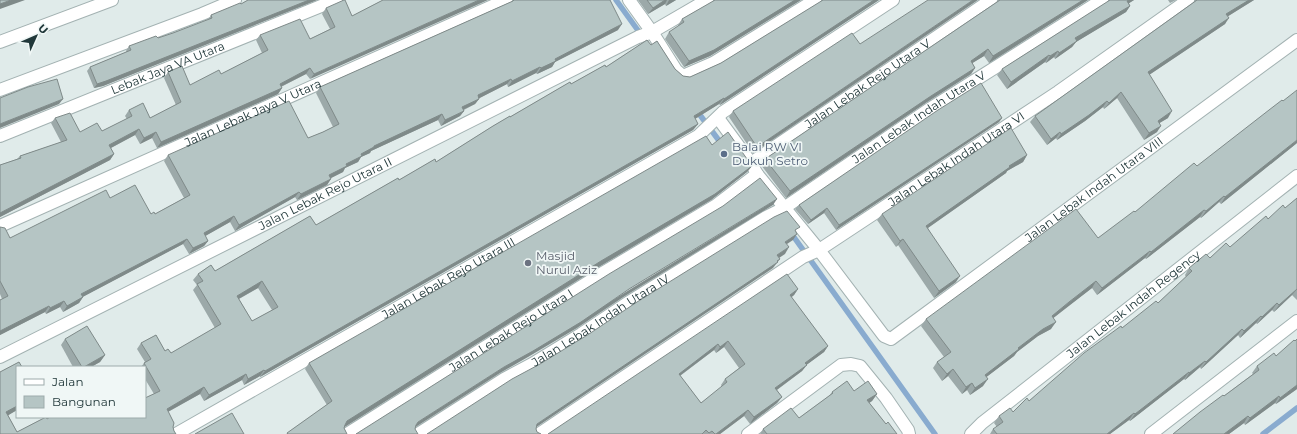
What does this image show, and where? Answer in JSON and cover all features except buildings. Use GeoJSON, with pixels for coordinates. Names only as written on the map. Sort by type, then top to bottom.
{"type":"FeatureCollection","features":[{"type":"Feature","properties":{"kind":"street"},"geometry":{"type":"LineString","coordinates":[[0,42],[112,0]]}},
{"type":"Feature","properties":{"kind":"street"},"geometry":{"type":"LineString","coordinates":[[0,90],[202,14],[235,0]]}},
{"type":"Feature","properties":{"kind":"street","name":"Lebak Jaya VA Utara"},"geometry":{"type":"LineString","coordinates":[[0,136],[336,0]]}},
{"type":"Feature","properties":{"kind":"street","name":"Jalan Lebak Jaya V Utara"},"geometry":{"type":"LineString","coordinates":[[0,226],[506,0]]}},
{"type":"Feature","properties":{"kind":"street"},"geometry":{"type":"LineString","coordinates":[[629,0],[645,34],[683,76],[713,63],[815,0]]}},
{"type":"Feature","properties":{"kind":"street","name":"Jalan Lebak Rejo Utara II"},"geometry":{"type":"LineString","coordinates":[[0,357],[645,34],[707,0]]}},
{"type":"Feature","properties":{"kind":"street","name":"Jalan Lebak Rejo Utara III"},"geometry":{"type":"LineString","coordinates":[[176,434],[698,136],[723,112],[893,0]]}},
{"type":"Feature","properties":{"kind":"street","name":"Jalan Lebak Rejo Utara V"},"geometry":{"type":"LineString","coordinates":[[754,171],[991,0]]}},
{"type":"Feature","properties":{"kind":"street","name":"Jalan Lebak Indah Utara V"},"geometry":{"type":"LineString","coordinates":[[782,209],[931,108],[1102,0]]}},
{"type":"Feature","properties":{"kind":"street","name":"Jalan Lebak Indah Utara VI"},"geometry":{"type":"LineString","coordinates":[[539,434],[1058,92],[1188,0]]}},
{"type":"Feature","properties":{"kind":"street","name":"Jalan Lebak Indah Utara VIII"},"geometry":{"type":"LineString","coordinates":[[812,253],[884,336],[891,339],[1297,40]]}},
{"type":"Feature","properties":{"kind":"street"},"geometry":{"type":"LineString","coordinates":[[714,122],[754,171],[812,253]]}},
{"type":"Feature","properties":{"kind":"street","name":"Jalan Lebak Rejo Utara I"},"geometry":{"type":"LineString","coordinates":[[347,434],[601,274],[715,206],[742,184],[754,171]]}},
{"type":"Feature","properties":{"kind":"street","name":"Jalan Lebak Indah Regency"},"geometry":{"type":"LineString","coordinates":[[971,434],[982,423],[1297,176]]}},
{"type":"Feature","properties":{"kind":"street","name":"Jalan Lebak Indah Utara IV"},"geometry":{"type":"LineString","coordinates":[[418,434],[504,379],[582,334],[629,302],[766,217],[782,209]]}},
{"type":"Feature","properties":{"kind":"street"},"geometry":{"type":"LineString","coordinates":[[1151,434],[1297,322]]}},
{"type":"Feature","properties":{"kind":"street"},"geometry":{"type":"LineString","coordinates":[[748,434],[841,365],[851,364],[860,366],[886,398],[908,430],[909,434]]}},
{"type":"Feature","properties":{"kind":"waterway"},"geometry":{"type":"LineString","coordinates":[[616,0],[642,36]]}},
{"type":"Feature","properties":{"kind":"waterway"},"geometry":{"type":"LineString","coordinates":[[697,111],[723,146]]}},
{"type":"Feature","properties":{"kind":"waterway"},"geometry":{"type":"LineString","coordinates":[[791,233],[935,434]]}},
{"type":"Feature","properties":{"kind":"waterway"},"geometry":{"type":"LineString","coordinates":[[1263,434],[1297,408]]}},
{"type":"Feature","properties":{"kind":"place","name":"Balai RW VI Dukuh Setro"},"geometry":{"type":"Point","coordinates":[724,154]}},
{"type":"Feature","properties":{"kind":"place","name":"Masjid Nurul Aziz"},"geometry":{"type":"Point","coordinates":[528,263]}}]}
